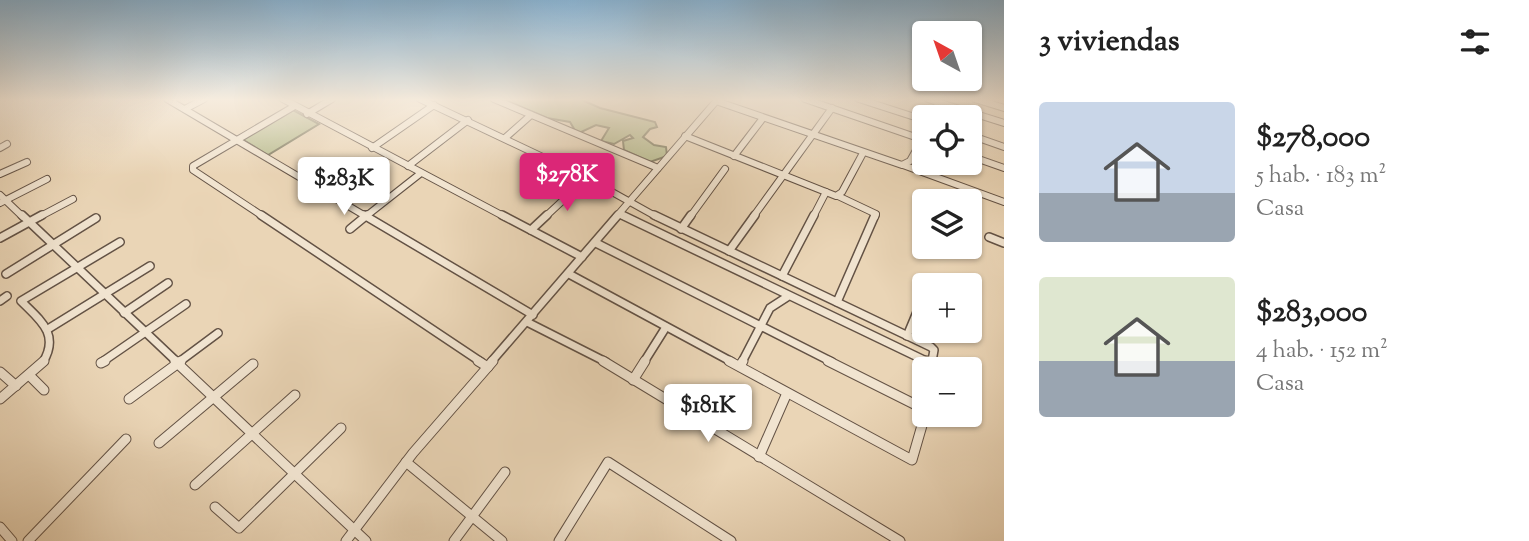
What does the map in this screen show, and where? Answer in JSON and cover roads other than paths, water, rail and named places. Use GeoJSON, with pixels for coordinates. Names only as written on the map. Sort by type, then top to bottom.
{"type":"FeatureCollection","features":[{"type":"Feature","properties":{"kind":"street"},"geometry":{"type":"LineString","coordinates":[[212,124],[367,215],[530,319],[900,541]]}},
{"type":"Feature","properties":{"kind":"street"},"geometry":{"type":"LineString","coordinates":[[263,124],[199,162],[193,170],[488,367]]}},
{"type":"Feature","properties":{"kind":"street"},"geometry":{"type":"LineString","coordinates":[[327,124],[582,257]]}},
{"type":"Feature","properties":{"kind":"street"},"geometry":{"type":"LineString","coordinates":[[372,148],[406,124]]}},
{"type":"Feature","properties":{"kind":"street"},"geometry":{"type":"LineString","coordinates":[[408,166],[462,124]]}},
{"type":"Feature","properties":{"kind":"street"},"geometry":{"type":"LineString","coordinates":[[477,124],[587,178],[681,229],[933,348],[932,361],[928,362],[787,297],[619,214]]}},
{"type":"Feature","properties":{"kind":"street"},"geometry":{"type":"LineString","coordinates":[[505,138],[521,124]]}},
{"type":"Feature","properties":{"kind":"street"},"geometry":{"type":"LineString","coordinates":[[553,124],[658,169]]}},
{"type":"Feature","properties":{"kind":"street"},"geometry":{"type":"LineString","coordinates":[[346,541],[356,532],[406,463],[695,124]]}},
{"type":"Feature","properties":{"kind":"street"},"geometry":{"type":"LineString","coordinates":[[734,156],[757,124]]}},
{"type":"Feature","properties":{"kind":"street"},"geometry":{"type":"LineString","coordinates":[[780,124],[1004,202]]}},
{"type":"Feature","properties":{"kind":"street"},"geometry":{"type":"LineString","coordinates":[[729,251],[819,124]]}},
{"type":"Feature","properties":{"kind":"street"},"geometry":{"type":"LineString","coordinates":[[881,124],[912,134]]}},
{"type":"Feature","properties":{"kind":"street"},"geometry":{"type":"LineString","coordinates":[[685,136],[838,196],[876,214],[837,302]]}},
{"type":"Feature","properties":{"kind":"street"},"geometry":{"type":"LineString","coordinates":[[982,139],[1004,146]]}},
{"type":"Feature","properties":{"kind":"street"},"geometry":{"type":"LineString","coordinates":[[0,148],[7,144]]}},
{"type":"Feature","properties":{"kind":"street"},"geometry":{"type":"LineString","coordinates":[[838,196],[863,153]]}},
{"type":"Feature","properties":{"kind":"street"},"geometry":{"type":"LineString","coordinates":[[902,165],[912,157]]}},
{"type":"Feature","properties":{"kind":"street"},"geometry":{"type":"LineString","coordinates":[[982,160],[1004,168]]}},
{"type":"Feature","properties":{"kind":"street"},"geometry":{"type":"LineString","coordinates":[[0,174],[27,162]]}},
{"type":"Feature","properties":{"kind":"street"},"geometry":{"type":"LineString","coordinates":[[681,229],[725,169]]}},
{"type":"Feature","properties":{"kind":"street"},"geometry":{"type":"LineString","coordinates":[[350,229],[421,173]]}},
{"type":"Feature","properties":{"kind":"street"},"geometry":{"type":"LineString","coordinates":[[531,230],[587,178]]}},
{"type":"Feature","properties":{"kind":"street"},"geometry":{"type":"LineString","coordinates":[[47,179],[2,199],[366,541]]}},
{"type":"Feature","properties":{"kind":"street"},"geometry":{"type":"LineString","coordinates":[[782,276],[825,192]]}},
{"type":"Feature","properties":{"kind":"street"},"geometry":{"type":"LineString","coordinates":[[0,238],[73,199]]}},
{"type":"Feature","properties":{"kind":"street"},"geometry":{"type":"LineString","coordinates":[[6,274],[96,219]]}},
{"type":"Feature","properties":{"kind":"street"},"geometry":{"type":"LineString","coordinates":[[989,237],[1004,243]]}},
{"type":"Feature","properties":{"kind":"street"},"geometry":{"type":"LineString","coordinates":[[0,399],[29,376],[48,356],[48,329],[21,301],[120,242]]}},
{"type":"Feature","properties":{"kind":"street"},"geometry":{"type":"LineString","coordinates":[[596,243],[912,403]]}},
{"type":"Feature","properties":{"kind":"street"},"geometry":{"type":"LineString","coordinates":[[48,329],[150,266]]}},
{"type":"Feature","properties":{"kind":"street"},"geometry":{"type":"LineString","coordinates":[[569,274],[912,460],[922,427]]}},
{"type":"Feature","properties":{"kind":"street"},"geometry":{"type":"LineString","coordinates":[[124,313],[168,283]]}},
{"type":"Feature","properties":{"kind":"street"},"geometry":{"type":"LineString","coordinates":[[740,366],[773,304],[787,297]]}},
{"type":"Feature","properties":{"kind":"street"},"geometry":{"type":"LineString","coordinates":[[101,363],[186,304]]}},
{"type":"Feature","properties":{"kind":"street"},"geometry":{"type":"LineString","coordinates":[[907,336],[912,324]]}},
{"type":"Feature","properties":{"kind":"street"},"geometry":{"type":"LineString","coordinates":[[633,380],[666,327]]}},
{"type":"Feature","properties":{"kind":"street"},"geometry":{"type":"LineString","coordinates":[[129,399],[218,333]]}},
{"type":"Feature","properties":{"kind":"street"},"geometry":{"type":"LineString","coordinates":[[159,443],[253,365]]}},
{"type":"Feature","properties":{"kind":"street"},"geometry":{"type":"LineString","coordinates":[[0,372],[16,386]]}},
{"type":"Feature","properties":{"kind":"street"},"geometry":{"type":"LineString","coordinates":[[29,376],[44,390]]}},
{"type":"Feature","properties":{"kind":"street"},"geometry":{"type":"LineString","coordinates":[[759,457],[787,393]]}},
{"type":"Feature","properties":{"kind":"street"},"geometry":{"type":"LineString","coordinates":[[195,485],[295,395]]}},
{"type":"Feature","properties":{"kind":"street"},"geometry":{"type":"LineString","coordinates":[[215,507],[239,528],[341,428]]}},
{"type":"Feature","properties":{"kind":"street"},"geometry":{"type":"LineString","coordinates":[[28,541],[126,439]]}},
{"type":"Feature","properties":{"kind":"street"},"geometry":{"type":"LineString","coordinates":[[558,541],[608,462],[731,541]]}},
{"type":"Feature","properties":{"kind":"street"},"geometry":{"type":"LineString","coordinates":[[406,463],[502,541]]}},
{"type":"Feature","properties":{"kind":"street"},"geometry":{"type":"LineString","coordinates":[[454,541],[505,472]]}},
{"type":"Feature","properties":{"kind":"street"},"geometry":{"type":"LineString","coordinates":[[0,527],[12,541]]}}]}
